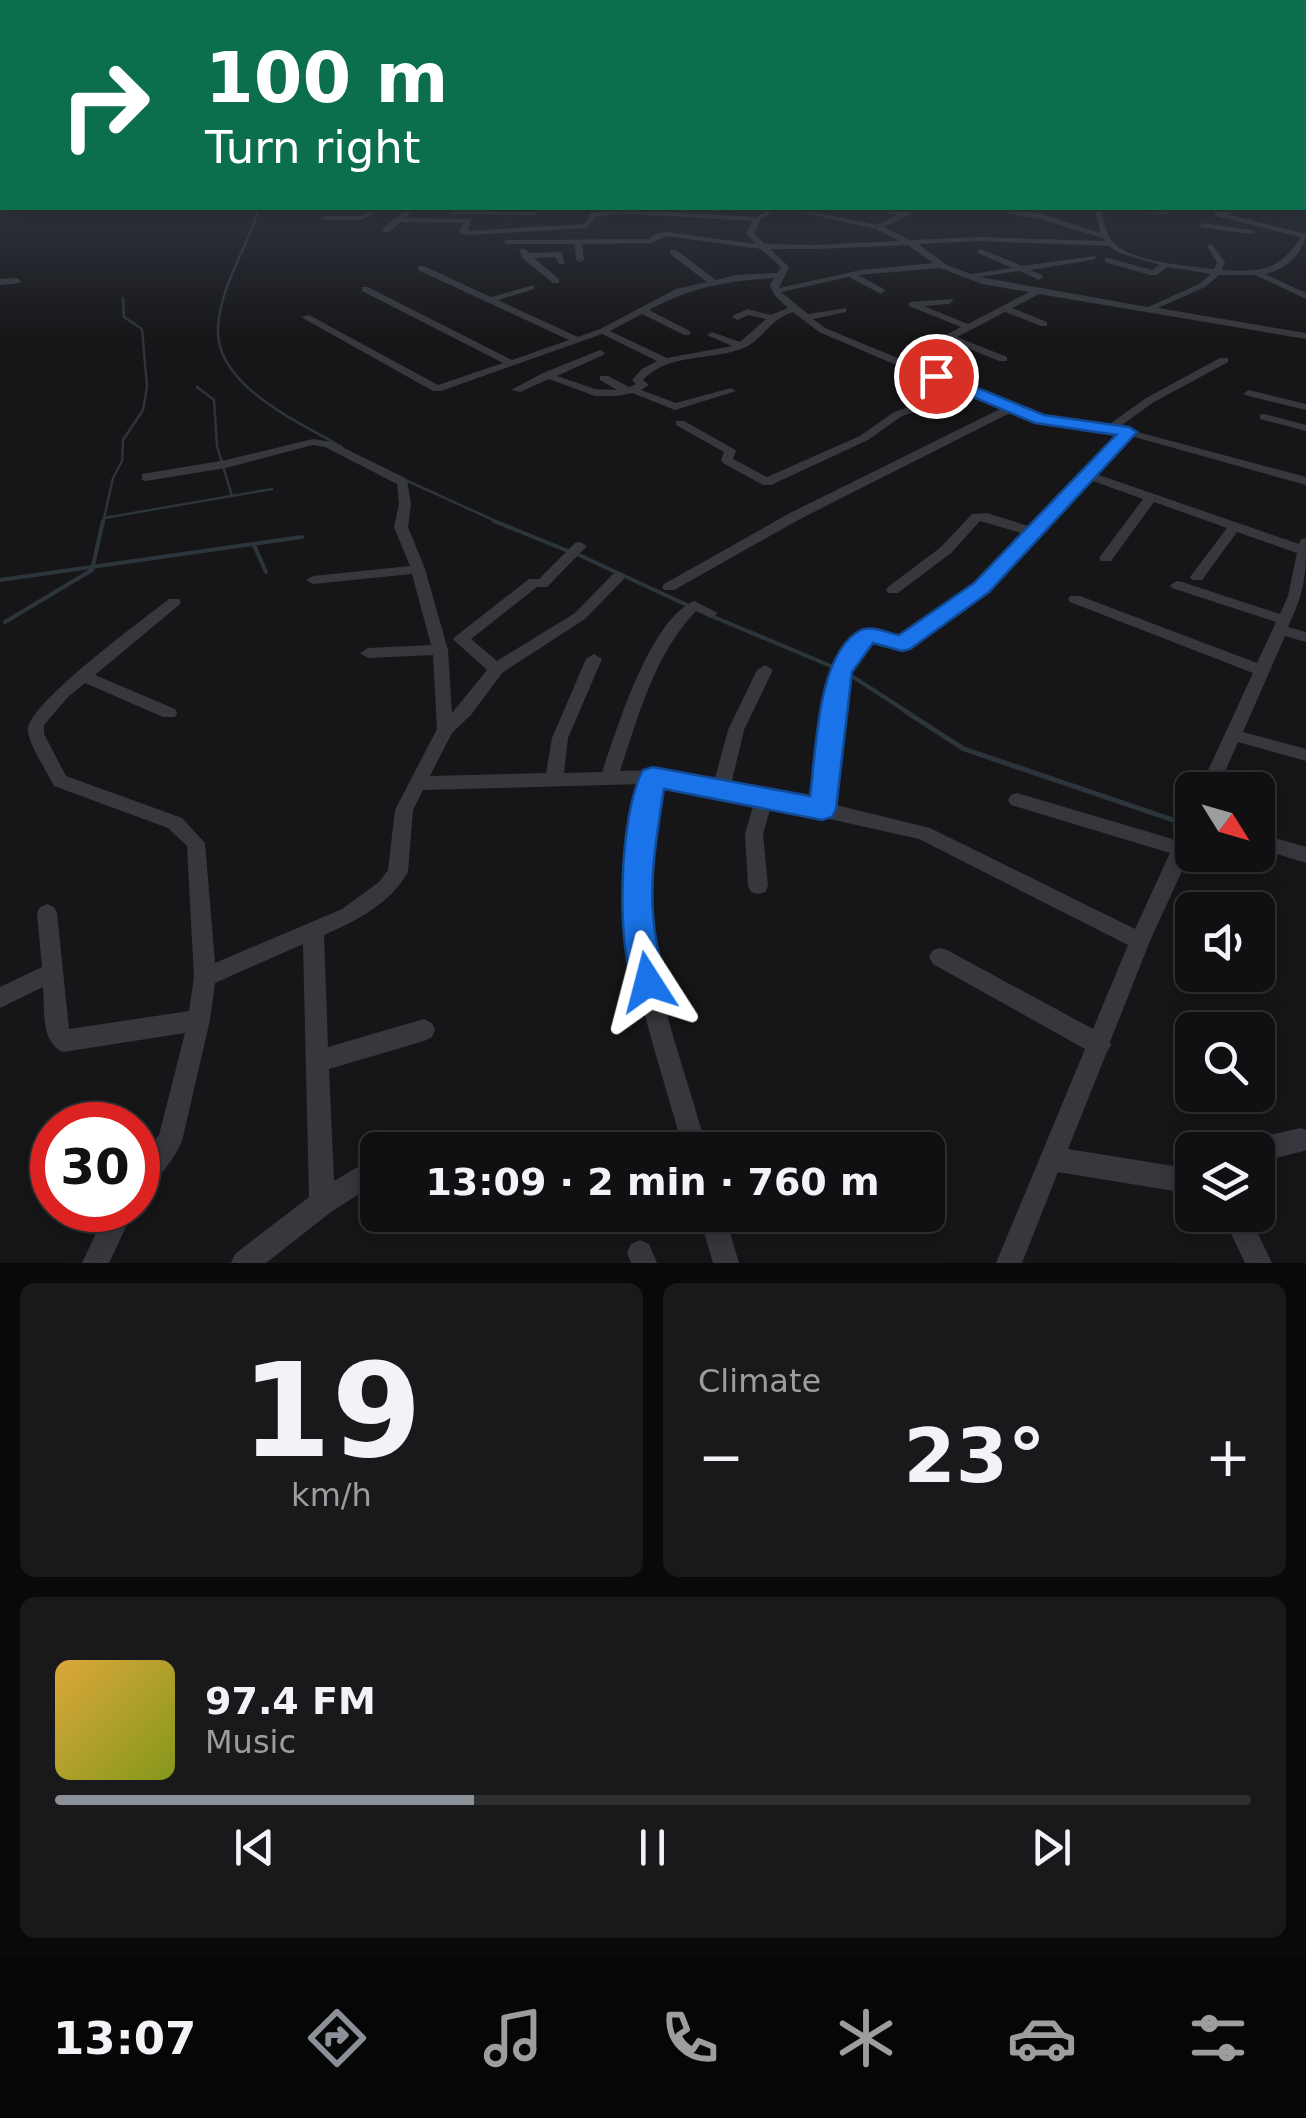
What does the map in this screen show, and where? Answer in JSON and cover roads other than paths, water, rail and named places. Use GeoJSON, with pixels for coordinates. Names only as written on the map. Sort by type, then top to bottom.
{"type":"FeatureCollection","features":[{"type":"Feature","properties":{"kind":"street"},"geometry":{"type":"LineString","coordinates":[[393,223],[386,230],[402,232],[412,223]]}},
{"type":"Feature","properties":{"kind":"street"},"geometry":{"type":"LineString","coordinates":[[468,223],[464,232],[468,234],[588,223]]}},
{"type":"Feature","properties":{"kind":"street"},"geometry":{"type":"LineString","coordinates":[[512,230],[515,223]]}},
{"type":"Feature","properties":{"kind":"street"},"geometry":{"type":"LineString","coordinates":[[754,223],[749,231],[760,246],[784,264],[775,291]]}},
{"type":"Feature","properties":{"kind":"street"},"geometry":{"type":"LineString","coordinates":[[865,223],[878,226],[941,265],[969,277],[1306,336]]}},
{"type":"Feature","properties":{"kind":"street"},"geometry":{"type":"LineString","coordinates":[[878,226],[885,223]]}},
{"type":"Feature","properties":{"kind":"street"},"geometry":{"type":"LineString","coordinates":[[1053,223],[1110,240],[1146,258],[1219,274],[1258,274],[1279,266],[1305,236],[1251,223]]}},
{"type":"Feature","properties":{"kind":"street"},"geometry":{"type":"LineString","coordinates":[[1103,223],[1110,240]]}},
{"type":"Feature","properties":{"kind":"street"},"geometry":{"type":"LineString","coordinates":[[1202,225],[1256,232]]}},
{"type":"Feature","properties":{"kind":"street"},"geometry":{"type":"LineString","coordinates":[[1249,241],[1266,227]]}},
{"type":"Feature","properties":{"kind":"street"},"geometry":{"type":"LineString","coordinates":[[508,242],[652,241],[667,234],[760,246],[1110,240]]}},
{"type":"Feature","properties":{"kind":"street"},"geometry":{"type":"LineString","coordinates":[[556,281],[523,253],[580,257],[578,240]]}},
{"type":"Feature","properties":{"kind":"street"},"geometry":{"type":"LineString","coordinates":[[942,242],[957,252]]}},
{"type":"Feature","properties":{"kind":"street"},"geometry":{"type":"LineString","coordinates":[[969,277],[1092,258],[1064,243]]}},
{"type":"Feature","properties":{"kind":"street"},"geometry":{"type":"LineString","coordinates":[[1147,311],[1188,289],[1206,285],[1219,274],[1221,262],[1211,246]]}},
{"type":"Feature","properties":{"kind":"street"},"geometry":{"type":"LineString","coordinates":[[980,251],[1038,277]]}},
{"type":"Feature","properties":{"kind":"street"},"geometry":{"type":"LineString","coordinates":[[673,252],[713,282]]}},
{"type":"Feature","properties":{"kind":"street"},"geometry":{"type":"LineString","coordinates":[[1146,258],[1156,253]]}},
{"type":"Feature","properties":{"kind":"street"},"geometry":{"type":"LineString","coordinates":[[1108,260],[1153,274],[1168,264]]}},
{"type":"Feature","properties":{"kind":"street"},"geometry":{"type":"LineString","coordinates":[[775,291],[849,274],[941,265]]}},
{"type":"Feature","properties":{"kind":"street"},"geometry":{"type":"LineString","coordinates":[[421,268],[577,340]]}},
{"type":"Feature","properties":{"kind":"street"},"geometry":{"type":"LineString","coordinates":[[849,274],[881,291]]}},
{"type":"Feature","properties":{"kind":"street"},"geometry":{"type":"LineString","coordinates":[[1258,274],[1306,296]]}},
{"type":"Feature","properties":{"kind":"street"},"geometry":{"type":"LineString","coordinates":[[306,317],[437,390],[603,330],[679,291],[713,282],[781,275]]}},
{"type":"Feature","properties":{"kind":"street"},"geometry":{"type":"LineString","coordinates":[[0,282],[16,281]]}},
{"type":"Feature","properties":{"kind":"street"},"geometry":{"type":"LineString","coordinates":[[491,300],[531,287]]}},
{"type":"Feature","properties":{"kind":"street"},"geometry":{"type":"LineString","coordinates":[[365,289],[511,363]]}},
{"type":"Feature","properties":{"kind":"street"},"geometry":{"type":"LineString","coordinates":[[775,291],[799,314],[842,339],[1009,409],[1040,420],[1129,432],[1306,481]]}},
{"type":"Feature","properties":{"kind":"street"},"geometry":{"type":"LineString","coordinates":[[902,362],[1038,292]]}},
{"type":"Feature","properties":{"kind":"street"},"geometry":{"type":"LineString","coordinates":[[949,301],[912,304],[971,328]]}},
{"type":"Feature","properties":{"kind":"street"},"geometry":{"type":"LineString","coordinates":[[641,310],[687,333]]}},
{"type":"Feature","properties":{"kind":"street"},"geometry":{"type":"LineString","coordinates":[[737,318],[748,312],[770,317],[843,310]]}},
{"type":"Feature","properties":{"kind":"street"},"geometry":{"type":"LineString","coordinates":[[1008,310],[1044,324]]}},
{"type":"Feature","properties":{"kind":"street"},"geometry":{"type":"LineString","coordinates":[[547,375],[604,397],[631,391],[644,385],[637,377],[668,362],[748,342],[770,317]]}},
{"type":"Feature","properties":{"kind":"street"},"geometry":{"type":"LineString","coordinates":[[603,330],[668,362]]}},
{"type":"Feature","properties":{"kind":"street"},"geometry":{"type":"LineString","coordinates":[[712,335],[740,346]]}},
{"type":"Feature","properties":{"kind":"street"},"geometry":{"type":"LineString","coordinates":[[952,338],[1004,359]]}},
{"type":"Feature","properties":{"kind":"street"},"geometry":{"type":"LineString","coordinates":[[516,390],[600,353]]}},
{"type":"Feature","properties":{"kind":"street"},"geometry":{"type":"LineString","coordinates":[[1112,428],[1150,400],[1224,360]]}},
{"type":"Feature","properties":{"kind":"street"},"geometry":{"type":"LineString","coordinates":[[604,378],[676,407],[731,391]]}},
{"type":"Feature","properties":{"kind":"street"},"geometry":{"type":"LineString","coordinates":[[680,423],[730,451],[727,460],[767,482],[864,438],[898,414],[969,390]]}},
{"type":"Feature","properties":{"kind":"street"},"geometry":{"type":"LineString","coordinates":[[1249,393],[1306,407]]}},
{"type":"Feature","properties":{"kind":"street"},"geometry":{"type":"LineString","coordinates":[[670,587],[795,516],[1009,409]]}},
{"type":"Feature","properties":{"kind":"street"},"geometry":{"type":"LineString","coordinates":[[1264,418],[1306,428]]}},
{"type":"Feature","properties":{"kind":"street"},"geometry":{"type":"LineString","coordinates":[[822,809],[842,670],[848,655],[864,636],[899,645],[982,588],[1129,432]]}},
{"type":"Feature","properties":{"kind":"street"},"geometry":{"type":"LineString","coordinates":[[146,478],[321,442],[402,482],[406,504],[401,527],[418,569],[440,650],[445,729]]}},
{"type":"Feature","properties":{"kind":"street"},"geometry":{"type":"LineString","coordinates":[[1090,476],[1234,527],[1304,546],[1300,597],[1282,625],[1216,772]]}},
{"type":"Feature","properties":{"kind":"street"},"geometry":{"type":"LineString","coordinates":[[1106,558],[1150,497]]}},
{"type":"Feature","properties":{"kind":"street"},"geometry":{"type":"LineString","coordinates":[[894,590],[946,550],[977,517],[988,516],[1035,532]]}},
{"type":"Feature","properties":{"kind":"street"},"geometry":{"type":"LineString","coordinates":[[1197,577],[1234,527]]}},
{"type":"Feature","properties":{"kind":"street"},"geometry":{"type":"LineString","coordinates":[[496,668],[461,639],[534,582],[542,584],[575,550]]}},
{"type":"Feature","properties":{"kind":"street"},"geometry":{"type":"LineString","coordinates":[[313,580],[418,569]]}},
{"type":"Feature","properties":{"kind":"street"},"geometry":{"type":"LineString","coordinates":[[205,976],[349,915],[386,888],[398,872],[403,856],[404,810],[445,729],[465,711],[496,668],[580,616],[618,577]]}},
{"type":"Feature","properties":{"kind":"street"},"geometry":{"type":"LineString","coordinates":[[1177,585],[1306,637]]}},
{"type":"Feature","properties":{"kind":"street"},"geometry":{"type":"LineString","coordinates":[[1075,600],[1262,671]]}},
{"type":"Feature","properties":{"kind":"street"},"geometry":{"type":"LineString","coordinates":[[160,1153],[170,1141],[199,1020],[205,976],[196,843],[175,823],[60,781],[36,734],[36,724],[84,676],[174,602]]}},
{"type":"Feature","properties":{"kind":"street"},"geometry":{"type":"LineString","coordinates":[[609,778],[639,692],[680,617],[692,607],[711,612]]}},
{"type":"Feature","properties":{"kind":"street"},"geometry":{"type":"LineString","coordinates":[[368,653],[440,650]]}},
{"type":"Feature","properties":{"kind":"street"},"geometry":{"type":"LineString","coordinates":[[554,780],[560,738],[594,659]]}},
{"type":"Feature","properties":{"kind":"street"},"geometry":{"type":"LineString","coordinates":[[721,790],[736,730],[765,670]]}},
{"type":"Feature","properties":{"kind":"street"},"geometry":{"type":"LineString","coordinates":[[84,676],[168,713]]}},
{"type":"Feature","properties":{"kind":"street"},"geometry":{"type":"LineString","coordinates":[[1233,735],[1306,755]]}},
{"type":"Feature","properties":{"kind":"street"},"geometry":{"type":"LineString","coordinates":[[653,777],[636,876],[638,926],[648,982],[691,1132]]}},
{"type":"Feature","properties":{"kind":"street"},"geometry":{"type":"LineString","coordinates":[[417,783],[653,777],[822,809],[923,832],[1140,942]]}},
{"type":"Feature","properties":{"kind":"street"},"geometry":{"type":"LineString","coordinates":[[758,886],[754,834],[764,798]]}},
{"type":"Feature","properties":{"kind":"street"},"geometry":{"type":"LineString","coordinates":[[1017,800],[1175,847]]}},
{"type":"Feature","properties":{"kind":"street"},"geometry":{"type":"LineString","coordinates":[[1275,846],[1306,855]]}},
{"type":"Feature","properties":{"kind":"street"},"geometry":{"type":"LineString","coordinates":[[1009,1263],[1175,864]]}},
{"type":"Feature","properties":{"kind":"street"},"geometry":{"type":"LineString","coordinates":[[47,913],[50,972],[59,1038],[63,1041],[199,1020]]}},
{"type":"Feature","properties":{"kind":"street"},"geometry":{"type":"LineString","coordinates":[[312,929],[322,1203]]}},
{"type":"Feature","properties":{"kind":"street"},"geometry":{"type":"LineString","coordinates":[[940,957],[1100,1045]]}},
{"type":"Feature","properties":{"kind":"street"},"geometry":{"type":"LineString","coordinates":[[0,998],[50,972]]}},
{"type":"Feature","properties":{"kind":"street"},"geometry":{"type":"LineString","coordinates":[[317,1062],[424,1030]]}},
{"type":"Feature","properties":{"kind":"street"},"geometry":{"type":"LineString","coordinates":[[1275,1145],[1300,1140]]}},
{"type":"Feature","properties":{"kind":"street"},"geometry":{"type":"LineString","coordinates":[[1052,1159],[1175,1179]]}},
{"type":"Feature","properties":{"kind":"street"},"geometry":{"type":"LineString","coordinates":[[244,1263],[360,1179]]}},
{"type":"Feature","properties":{"kind":"street"},"geometry":{"type":"LineString","coordinates":[[95,1263],[110,1232]]}},
{"type":"Feature","properties":{"kind":"street"},"geometry":{"type":"LineString","coordinates":[[717,1232],[726,1263]]}},
{"type":"Feature","properties":{"kind":"street"},"geometry":{"type":"LineString","coordinates":[[1244,1232],[1259,1263]]}},
{"type":"Feature","properties":{"kind":"waterway"},"geometry":{"type":"LineString","coordinates":[[254,223],[224,297],[218,327],[220,348],[230,367],[263,400],[342,447]]}},
{"type":"Feature","properties":{"kind":"waterway"},"geometry":{"type":"LineString","coordinates":[[104,518],[113,478],[122,461],[123,440],[143,410],[147,387],[142,329],[124,317],[123,298]]}},
{"type":"Feature","properties":{"kind":"waterway"},"geometry":{"type":"LineString","coordinates":[[197,387],[214,400],[217,446],[232,496]]}},
{"type":"Feature","properties":{"kind":"waterway"},"geometry":{"type":"LineString","coordinates":[[403,479],[500,523]]}},
{"type":"Feature","properties":{"kind":"waterway"},"geometry":{"type":"LineString","coordinates":[[232,496],[272,489]]}},
{"type":"Feature","properties":{"kind":"waterway"},"geometry":{"type":"LineString","coordinates":[[104,518],[232,496]]}},
{"type":"Feature","properties":{"kind":"waterway"},"geometry":{"type":"LineString","coordinates":[[103,523],[104,518]]}},
{"type":"Feature","properties":{"kind":"waterway"},"geometry":{"type":"LineString","coordinates":[[93,567],[103,521]]}},
{"type":"Feature","properties":{"kind":"waterway"},"geometry":{"type":"LineString","coordinates":[[494,521],[568,551]]}},
{"type":"Feature","properties":{"kind":"waterway"},"geometry":{"type":"LineString","coordinates":[[93,567],[302,537]]}},
{"type":"Feature","properties":{"kind":"waterway"},"geometry":{"type":"LineString","coordinates":[[254,545],[266,572]]}},
{"type":"Feature","properties":{"kind":"waterway"},"geometry":{"type":"LineString","coordinates":[[577,554],[691,607]]}},
{"type":"Feature","properties":{"kind":"waterway"},"geometry":{"type":"LineString","coordinates":[[0,580],[93,567]]}},
{"type":"Feature","properties":{"kind":"waterway"},"geometry":{"type":"LineString","coordinates":[[5,622],[93,567]]}},
{"type":"Feature","properties":{"kind":"waterway"},"geometry":{"type":"LineString","coordinates":[[709,615],[838,669]]}},
{"type":"Feature","properties":{"kind":"waterway"},"geometry":{"type":"LineString","coordinates":[[847,673],[909,713]]}},
{"type":"Feature","properties":{"kind":"waterway"},"geometry":{"type":"LineString","coordinates":[[905,711],[964,749],[1175,821]]}}]}
